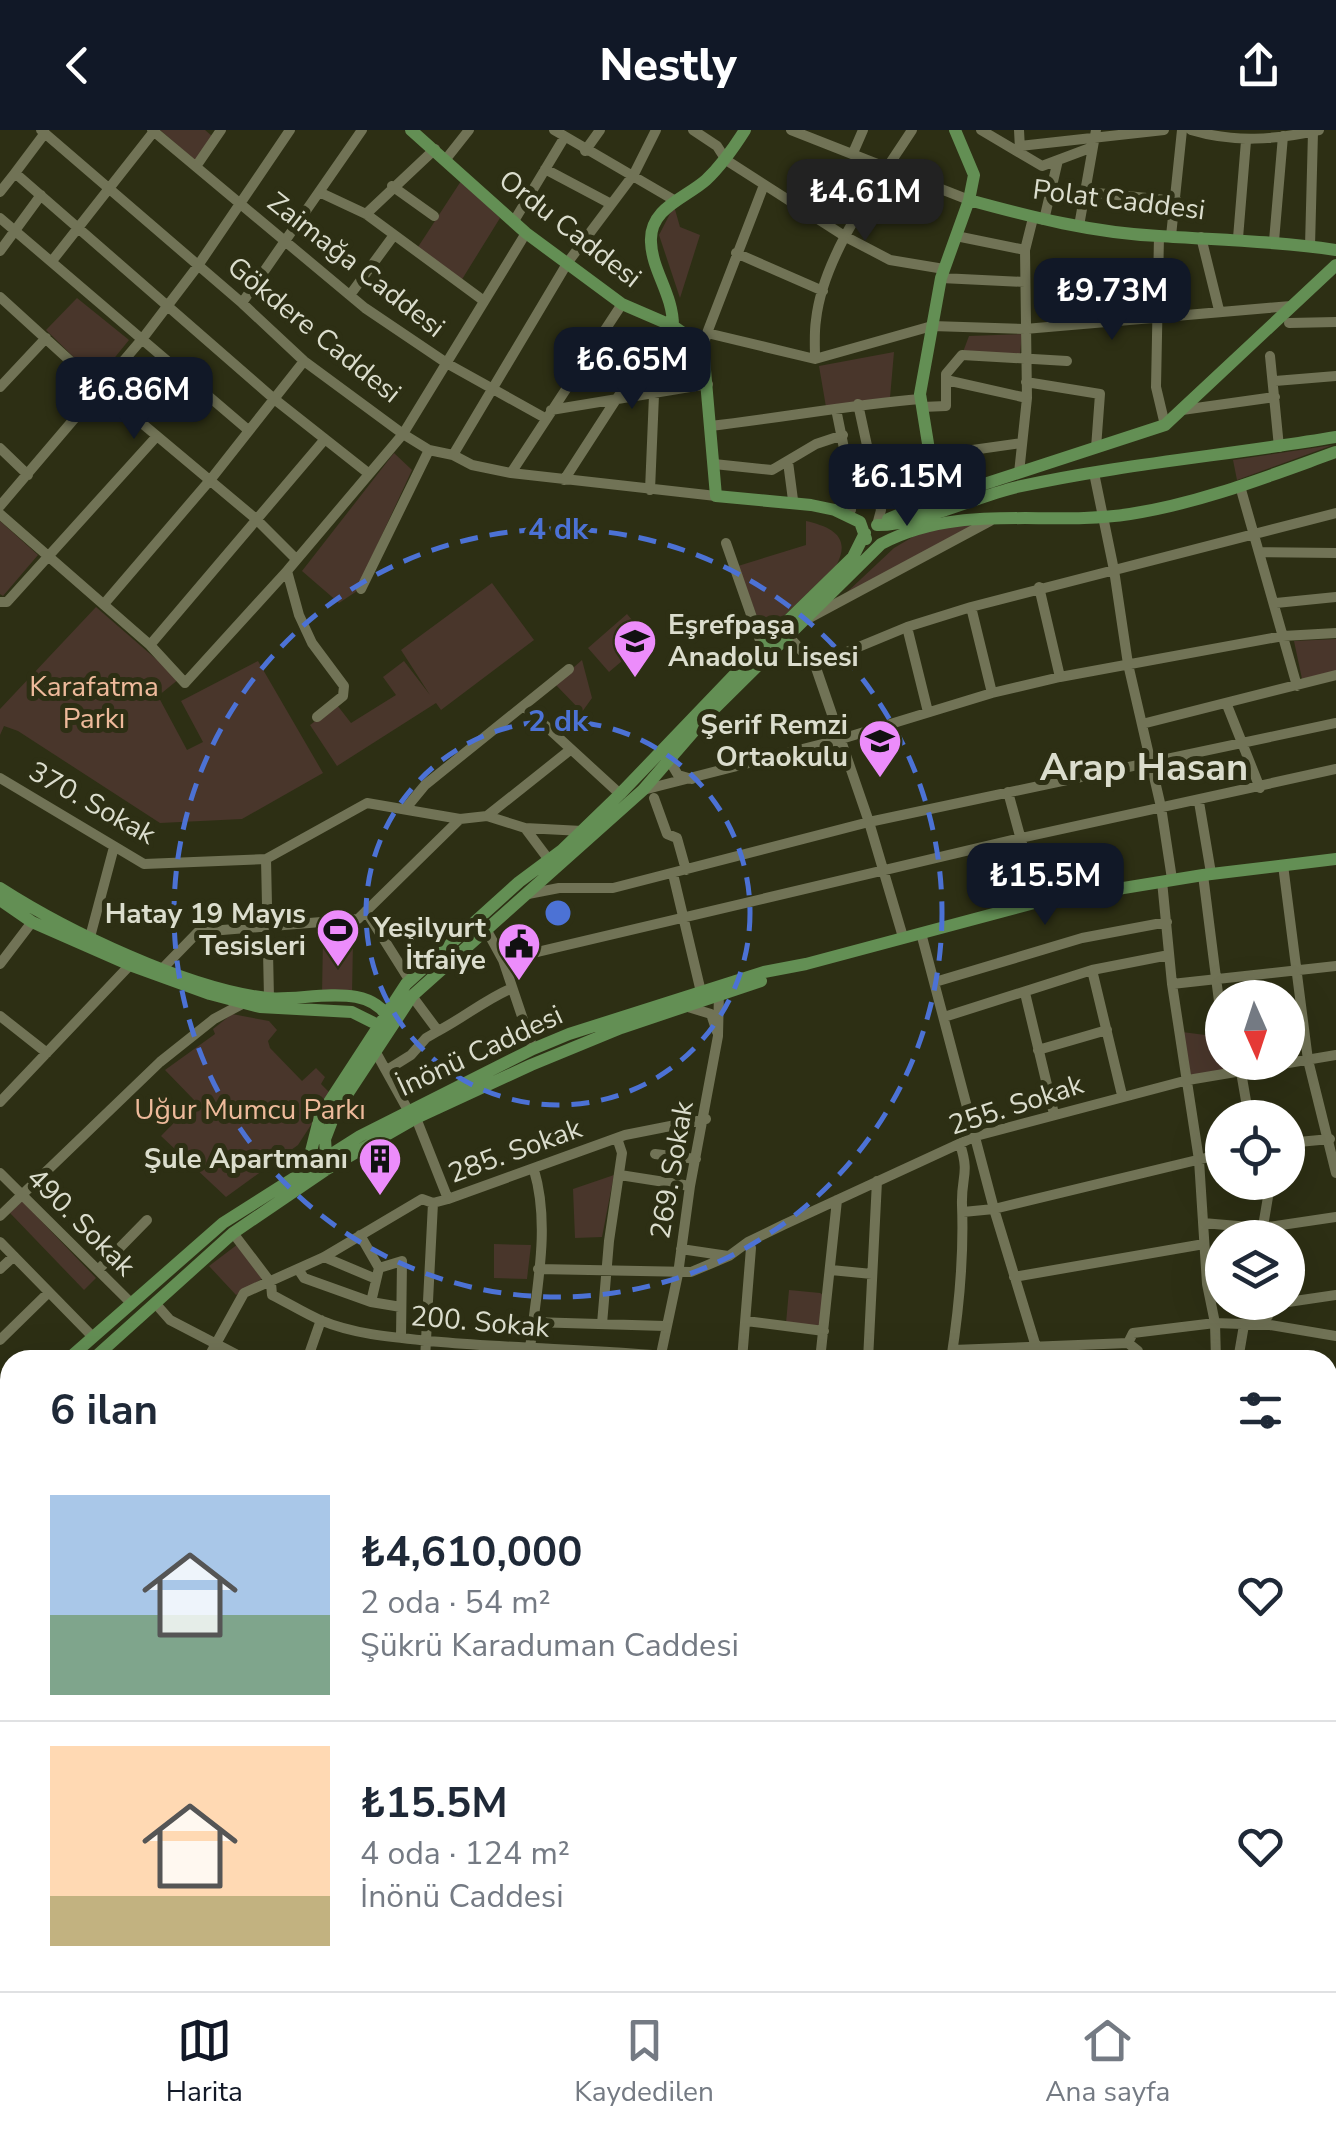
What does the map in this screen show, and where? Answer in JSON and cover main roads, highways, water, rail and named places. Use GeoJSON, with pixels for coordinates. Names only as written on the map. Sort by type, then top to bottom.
{"type":"FeatureCollection","features":[{"type":"Feature","properties":{"kind":"main road","name":"Ordu Caddesi"},"geometry":{"type":"LineString","coordinates":[[411,130],[526,233],[622,304],[705,340],[716,496]]}},
{"type":"Feature","properties":{"kind":"main road"},"geometry":{"type":"LineString","coordinates":[[673,326],[672,302],[650,246],[651,230],[674,200],[702,184],[726,160],[745,130]]}},
{"type":"Feature","properties":{"kind":"main road"},"geometry":{"type":"LineString","coordinates":[[907,531],[932,501],[930,456],[921,403],[942,274],[974,175],[956,130]]}},
{"type":"Feature","properties":{"kind":"main road","name":"Polat Caddesi"},"geometry":{"type":"LineString","coordinates":[[969,200],[1080,226],[1165,236],[1238,238],[1333,251]]}},
{"type":"Feature","properties":{"kind":"main road"},"geometry":{"type":"LineString","coordinates":[[305,1170],[320,1116],[379,1028],[436,954],[582,832],[762,646],[848,564],[871,529],[932,501],[1164,426],[1336,264]]}},
{"type":"Feature","properties":{"kind":"main road"},"geometry":{"type":"LineString","coordinates":[[871,529],[1015,488],[1336,437]]}},
{"type":"Feature","properties":{"kind":"main road"},"geometry":{"type":"LineString","coordinates":[[881,544],[907,531],[947,521],[1134,514],[1240,486],[1336,452]]}},
{"type":"Feature","properties":{"kind":"main road","name":"Gökdere Caddesi"},"geometry":{"type":"LineString","coordinates":[[716,496],[852,513]]}},
{"type":"Feature","properties":{"kind":"main road","name":"Gökdere Caddesi"},"geometry":{"type":"LineString","coordinates":[[776,503],[828,503],[852,513],[871,529]]}},
{"type":"Feature","properties":{"kind":"main road"},"geometry":{"type":"LineString","coordinates":[[852,513],[858,550]]}},
{"type":"Feature","properties":{"kind":"main road"},"geometry":{"type":"LineString","coordinates":[[0,888],[42,915],[90,938],[236,992],[269,998],[360,996],[409,987],[486,930],[648,794],[672,756],[707,716],[886,538],[886,531],[871,529]]}},
{"type":"Feature","properties":{"kind":"main road","name":"İnönü Caddesi"},"geometry":{"type":"LineString","coordinates":[[103,1350],[233,1233],[360,1136],[620,1028],[806,964],[1038,902],[1207,874],[1336,859]]}},
{"type":"Feature","properties":{"kind":"main road"},"geometry":{"type":"LineString","coordinates":[[0,900],[32,922],[130,965],[210,994],[242,1004],[352,1012],[379,1028]]}},
{"type":"Feature","properties":{"kind":"main road","name":"İnönü Caddesi"},"geometry":{"type":"LineString","coordinates":[[77,1350],[222,1223],[305,1170],[533,1049],[701,992],[719,991]]}},
{"type":"Feature","properties":{"kind":"main road"},"geometry":{"type":"LineString","coordinates":[[324,1162],[325,1140],[334,1113],[379,1028],[378,1003],[360,996]]}},
{"type":"Feature","properties":{"kind":"main road"},"geometry":{"type":"LineString","coordinates":[[334,1113],[339,1132],[360,1136]]}},
{"type":"Feature","properties":{"kind":"main road"},"geometry":{"type":"LineString","coordinates":[[314,1146],[324,1162]]}},
{"type":"Feature","properties":{"kind":"place","name":"Eşrefpaşa Anadolu Lisesi"},"geometry":{"type":"Point","coordinates":[635,679]}},
{"type":"Feature","properties":{"kind":"place","name":"Şerif Remzi Ortaokulu"},"geometry":{"type":"Point","coordinates":[880,779]}},
{"type":"Feature","properties":{"kind":"place","name":"Hatay 19 Mayıs Tesisleri"},"geometry":{"type":"Point","coordinates":[338,968]}},
{"type":"Feature","properties":{"kind":"place","name":"Yeşilyurt İtfaiye"},"geometry":{"type":"Point","coordinates":[519,982]}},
{"type":"Feature","properties":{"kind":"place","name":"Şule Apartmanı"},"geometry":{"type":"Point","coordinates":[380,1197]}},
{"type":"Feature","properties":{"kind":"district","name":"Arap Hasan"},"geometry":{"type":"Point","coordinates":[1144,767]}},
{"type":"Feature","properties":{"kind":"park label","name":"Karafatma Parkı"},"geometry":{"type":"Point","coordinates":[94,703]}},
{"type":"Feature","properties":{"kind":"park label","name":"Uğur Mumcu Parkı"},"geometry":{"type":"Point","coordinates":[250,1110]}}]}
